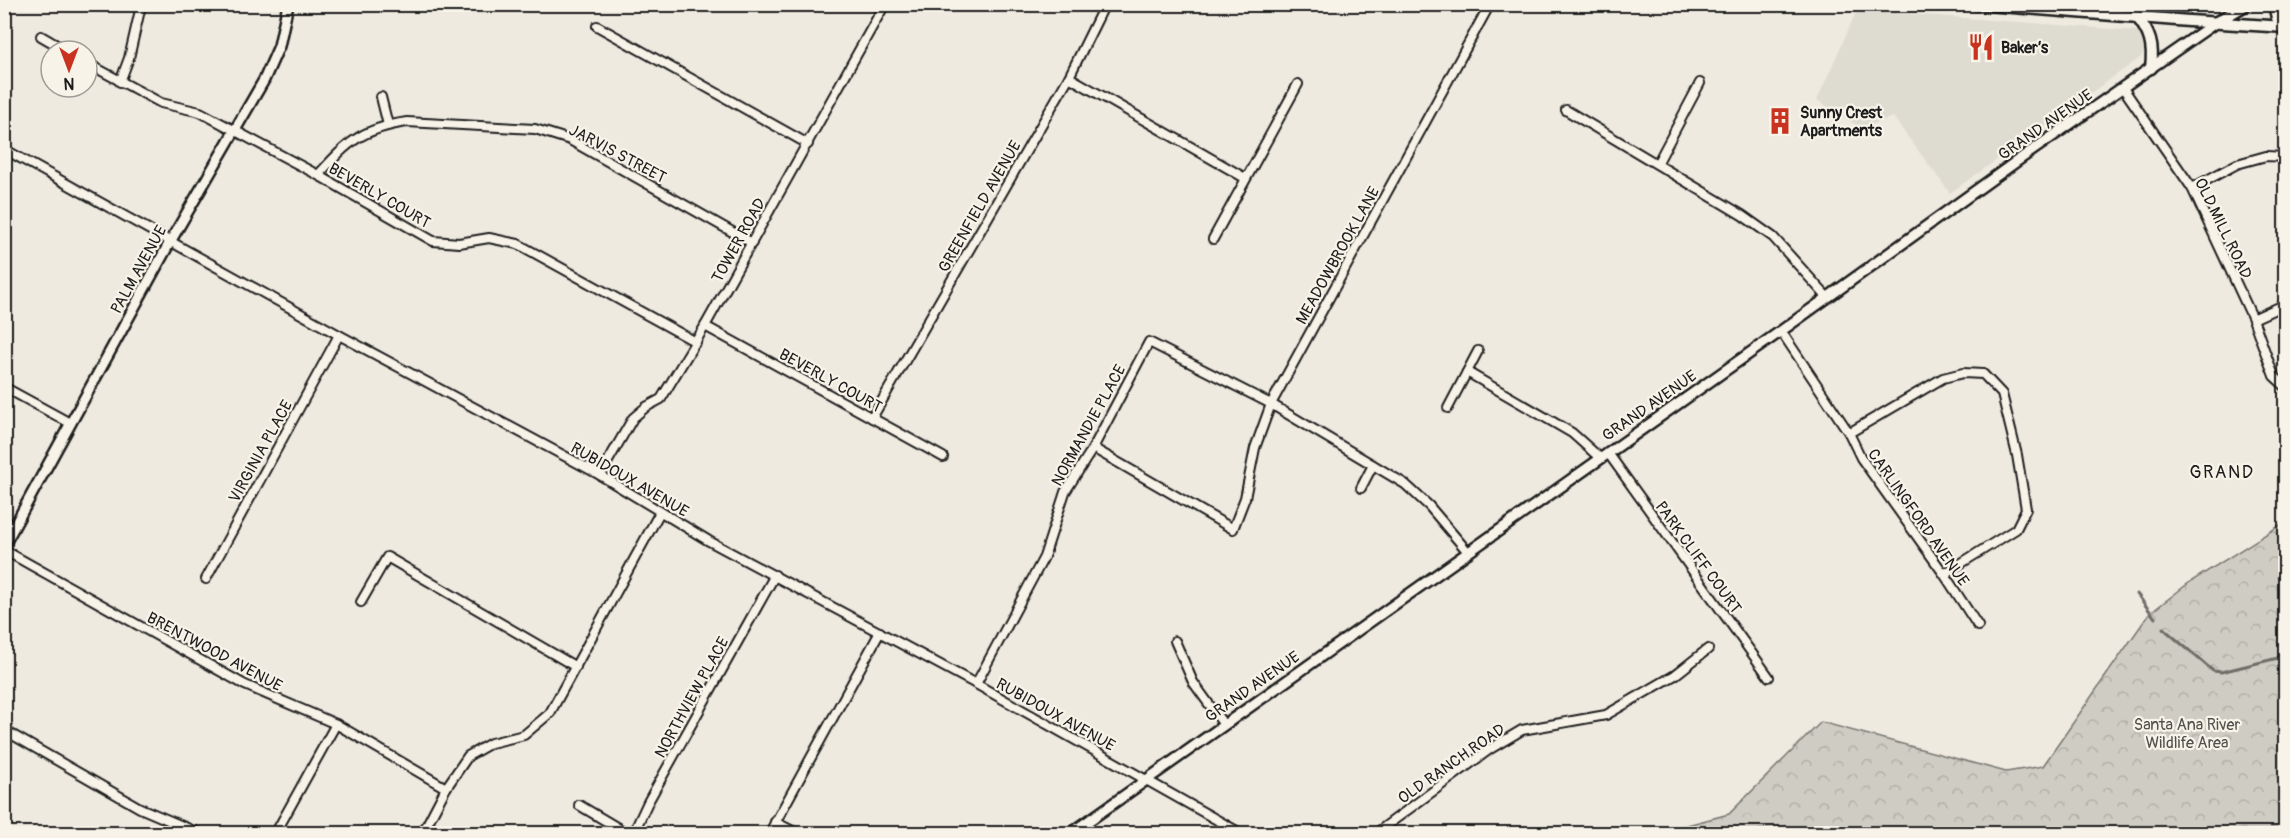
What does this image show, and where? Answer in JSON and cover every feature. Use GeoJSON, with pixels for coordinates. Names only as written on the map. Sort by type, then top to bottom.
{"type":"FeatureCollection","features":[{"type":"Feature","properties":{"kind":"main road"},"geometry":{"type":"LineString","coordinates":[[1975,4],[2285,27]]}},
{"type":"Feature","properties":{"kind":"main road","name":"GRAND AVENUE"},"geometry":{"type":"LineString","coordinates":[[2215,23],[2247,4]]}},
{"type":"Feature","properties":{"kind":"main road"},"geometry":{"type":"LineString","coordinates":[[2274,4],[2277,18],[2285,27]]}},
{"type":"Feature","properties":{"kind":"main road"},"geometry":{"type":"LineString","coordinates":[[2136,16],[2147,29],[2151,41],[2153,53],[2151,68]]}},
{"type":"Feature","properties":{"kind":"street","name":"PALM AVENUE"},"geometry":{"type":"LineString","coordinates":[[4,545],[170,242],[273,61],[283,32],[288,4]]}},
{"type":"Feature","properties":{"kind":"street","name":"TOWER ROAD"},"geometry":{"type":"LineString","coordinates":[[600,476],[633,418],[646,407],[661,399],[696,342],[885,4]]}},
{"type":"Feature","properties":{"kind":"street","name":"GREENFIELD AVENUE"},"geometry":{"type":"LineString","coordinates":[[872,418],[1069,77],[1105,4]]}},
{"type":"Feature","properties":{"kind":"street","name":"MEADOWBROOK LANE"},"geometry":{"type":"LineString","coordinates":[[1093,448],[1233,529],[1245,498],[1255,448],[1271,404],[1490,4]]}},
{"type":"Feature","properties":{"kind":"street"},"geometry":{"type":"LineString","coordinates":[[120,82],[129,58],[140,10]]}},
{"type":"Feature","properties":{"kind":"street","name":"GRAND AVENUE"},"geometry":{"type":"LineString","coordinates":[[1070,834],[2215,23]]}},
{"type":"Feature","properties":{"kind":"street"},"geometry":{"type":"LineString","coordinates":[[597,26],[808,144]]}},
{"type":"Feature","properties":{"kind":"street"},"geometry":{"type":"LineString","coordinates":[[41,36],[46,39]]}},
{"type":"Feature","properties":{"kind":"street","name":"BEVERLY COURT"},"geometry":{"type":"LineString","coordinates":[[99,70],[161,104],[200,112],[318,175],[433,241],[459,243],[489,238],[518,244],[696,342]]}},
{"type":"Feature","properties":{"kind":"street"},"geometry":{"type":"LineString","coordinates":[[1069,77],[1245,178]]}},
{"type":"Feature","properties":{"kind":"street"},"geometry":{"type":"LineString","coordinates":[[1657,164],[1700,83]]}},
{"type":"Feature","properties":{"kind":"street"},"geometry":{"type":"LineString","coordinates":[[1213,239],[1298,84]]}},
{"type":"Feature","properties":{"kind":"street","name":"OLD MILL ROAD"},"geometry":{"type":"LineString","coordinates":[[2123,88],[2192,188],[2253,319],[2274,376],[2286,387]]}},
{"type":"Feature","properties":{"kind":"street"},"geometry":{"type":"LineString","coordinates":[[381,97],[388,125]]}},
{"type":"Feature","properties":{"kind":"street"},"geometry":{"type":"LineString","coordinates":[[1566,110],[1742,215],[1773,237],[1827,297]]}},
{"type":"Feature","properties":{"kind":"street","name":"JARVIS STREET"},"geometry":{"type":"LineString","coordinates":[[318,175],[358,136],[388,125],[407,122],[535,129],[570,140],[752,243]]}},
{"type":"Feature","properties":{"kind":"street","name":"RUBIDOUX AVENUE"},"geometry":{"type":"LineString","coordinates":[[4,149],[976,684],[1242,834]]}},
{"type":"Feature","properties":{"kind":"street"},"geometry":{"type":"LineString","coordinates":[[2192,188],[2236,164],[2266,156],[2286,157]]}},
{"type":"Feature","properties":{"kind":"street"},"geometry":{"type":"LineString","coordinates":[[2253,319],[2286,304]]}},
{"type":"Feature","properties":{"kind":"street","name":"BEVERLY COURT"},"geometry":{"type":"LineString","coordinates":[[705,326],[943,457]]}},
{"type":"Feature","properties":{"kind":"street","name":"CARLINGFORD AVENUE"},"geometry":{"type":"LineString","coordinates":[[1781,331],[1849,433],[1861,458],[1944,574],[1978,626]]}},
{"type":"Feature","properties":{"kind":"street","name":"VIRGINIA PLACE"},"geometry":{"type":"LineString","coordinates":[[206,579],[339,335]]}},
{"type":"Feature","properties":{"kind":"street","name":"NORMANDIE PLACE"},"geometry":{"type":"LineString","coordinates":[[976,684],[1044,557],[1065,492],[1093,448],[1149,342],[1271,404]]}},
{"type":"Feature","properties":{"kind":"street"},"geometry":{"type":"LineString","coordinates":[[1448,408],[1478,351]]}},
{"type":"Feature","properties":{"kind":"street","name":"PARK CLIFF COURT"},"geometry":{"type":"LineString","coordinates":[[1467,372],[1572,433],[1604,455],[1769,677]]}},
{"type":"Feature","properties":{"kind":"street"},"geometry":{"type":"LineString","coordinates":[[1849,433],[1943,378],[1963,373],[1983,374],[2002,394],[2017,455],[2026,509],[2016,529],[1944,574]]}},
{"type":"Feature","properties":{"kind":"street"},"geometry":{"type":"LineString","coordinates":[[4,387],[70,423]]}},
{"type":"Feature","properties":{"kind":"street"},"geometry":{"type":"LineString","coordinates":[[1271,404],[1405,484],[1429,506],[1468,552]]}},
{"type":"Feature","properties":{"kind":"street"},"geometry":{"type":"LineString","coordinates":[[1360,488],[1373,465]]}},
{"type":"Feature","properties":{"kind":"street"},"geometry":{"type":"LineString","coordinates":[[422,834],[446,789],[468,756],[491,742],[524,735],[550,713],[660,512]]}},
{"type":"Feature","properties":{"kind":"street","name":"BRENTWOOD AVENUE"},"geometry":{"type":"LineString","coordinates":[[4,550],[245,686],[336,724],[446,789]]}},
{"type":"Feature","properties":{"kind":"street"},"geometry":{"type":"LineString","coordinates":[[361,602],[387,557],[576,667]]}},
{"type":"Feature","properties":{"kind":"street","name":"NORTHVIEW PLACE"},"geometry":{"type":"LineString","coordinates":[[633,834],[654,791],[775,575]]}},
{"type":"Feature","properties":{"kind":"street"},"geometry":{"type":"LineString","coordinates":[[769,834],[880,632]]}},
{"type":"Feature","properties":{"kind":"street"},"geometry":{"type":"LineString","coordinates":[[1175,641],[1193,682],[1224,725]]}},
{"type":"Feature","properties":{"kind":"street","name":"OLD RANCH ROAD"},"geometry":{"type":"LineString","coordinates":[[1375,834],[1490,749],[1522,730],[1606,715],[1675,675],[1707,649]]}},
{"type":"Feature","properties":{"kind":"street"},"geometry":{"type":"LineString","coordinates":[[275,834],[336,724]]}},
{"type":"Feature","properties":{"kind":"street"},"geometry":{"type":"LineString","coordinates":[[4,730],[140,808],[201,834]]}},
{"type":"Feature","properties":{"kind":"street"},"geometry":{"type":"LineString","coordinates":[[579,805],[628,834]]}},
{"type":"Feature","properties":{"kind":"street"},"geometry":{"type":"LineString","coordinates":[[775,822],[799,834]]}},
{"type":"Feature","properties":{"kind":"shaded area"},"geometry":{"type":"Polygon","coordinates":[[[1857,10],[2137,31],[2143,35],[2146,49],[2140,58],[1950,193],[1893,117],[1861,128],[1817,100],[1857,10]]]}},
{"type":"Feature","properties":{"kind":"green space","name":"Santa Ana River Wildlife Area"},"geometry":{"type":"Polygon","coordinates":[[[2285,522],[2285,833],[1657,833],[1729,814],[1821,722],[2006,772],[2043,766],[2149,614],[2190,582],[2285,522]]]}},
{"type":"Feature","properties":{"kind":"waterway"},"geometry":{"type":"LineString","coordinates":[[2137,594],[2155,618]]}},
{"type":"Feature","properties":{"kind":"waterway"},"geometry":{"type":"LineString","coordinates":[[2163,628],[2213,671],[2221,672],[2286,656]]}},
{"type":"Feature","properties":{"kind":"place","name":"Baker’s"},"geometry":{"type":"Point","coordinates":[1981,47]}},
{"type":"Feature","properties":{"kind":"place","name":"Sunny Crest Apartments"},"geometry":{"type":"Point","coordinates":[1780,121]}},
{"type":"Feature","properties":{"kind":"district","name":"GRAND"},"geometry":{"type":"Point","coordinates":[2222,472]}}]}
